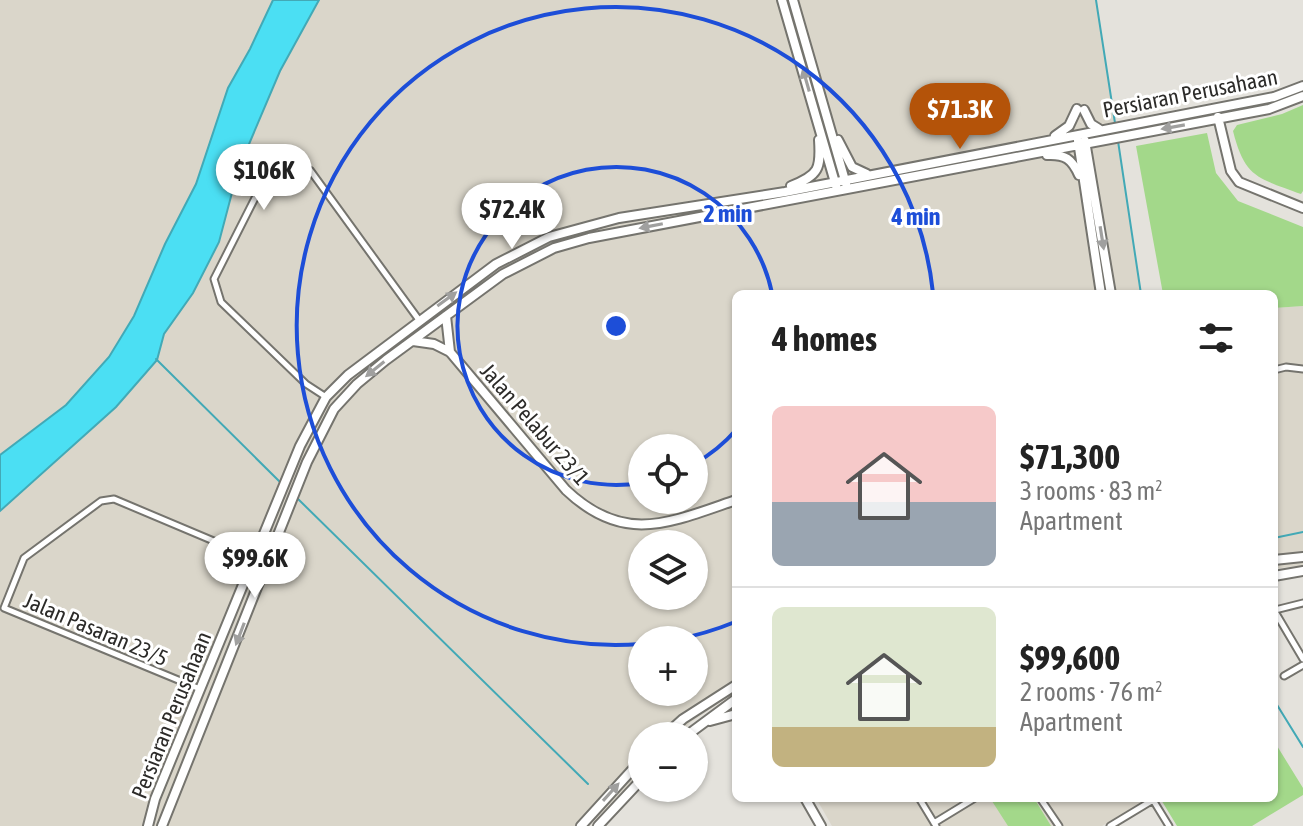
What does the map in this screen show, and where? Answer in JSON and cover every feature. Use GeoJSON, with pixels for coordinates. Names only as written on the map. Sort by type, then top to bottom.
{"type":"FeatureCollection","features":[{"type":"Feature","properties":{"kind":"main road"},"geometry":{"type":"LineString","coordinates":[[782,0],[836,186]]}},
{"type":"Feature","properties":{"kind":"main road"},"geometry":{"type":"LineString","coordinates":[[793,0],[847,184]]}},
{"type":"Feature","properties":{"kind":"main road","name":"Persiaran Perusahaan"},"geometry":{"type":"LineString","coordinates":[[847,184],[869,175],[1274,97],[1303,86]]}},
{"type":"Feature","properties":{"kind":"main road","name":"Persiaran Perusahaan"},"geometry":{"type":"LineString","coordinates":[[162,826],[298,487],[334,409],[357,384],[503,274],[554,248],[589,238],[836,186],[1007,159],[1269,109],[1303,96]]}},
{"type":"Feature","properties":{"kind":"main road"},"geometry":{"type":"LineString","coordinates":[[1216,108],[1231,171],[1239,182],[1303,208]]}},
{"type":"Feature","properties":{"kind":"main road"},"geometry":{"type":"LineString","coordinates":[[1051,138],[1069,126],[1080,109],[1091,124],[1103,129]]}},
{"type":"Feature","properties":{"kind":"main road"},"geometry":{"type":"LineString","coordinates":[[785,192],[817,171],[820,160],[818,121]]}},
{"type":"Feature","properties":{"kind":"main road"},"geometry":{"type":"LineString","coordinates":[[829,121],[852,167],[869,175]]}},
{"type":"Feature","properties":{"kind":"main road","name":"Persiaran Perusahaan"},"geometry":{"type":"LineString","coordinates":[[1080,133],[1093,182],[1110,290]]}},
{"type":"Feature","properties":{"kind":"main road"},"geometry":{"type":"LineString","coordinates":[[1093,182],[1095,150],[1109,139]]}},
{"type":"Feature","properties":{"kind":"main road","name":"Persiaran Perusahaan"},"geometry":{"type":"LineString","coordinates":[[1082,144],[1083,183],[1100,290]]}},
{"type":"Feature","properties":{"kind":"main road"},"geometry":{"type":"LineString","coordinates":[[1007,159],[1051,154],[1066,156],[1074,164],[1083,183]]}},
{"type":"Feature","properties":{"kind":"main road","name":"Persiaran Perusahaan"},"geometry":{"type":"LineString","coordinates":[[148,826],[155,799],[300,446],[326,397],[348,375],[496,264],[549,237],[619,218],[836,186]]}},
{"type":"Feature","properties":{"kind":"main road"},"geometry":{"type":"LineString","coordinates":[[446,316],[450,352]]}},
{"type":"Feature","properties":{"kind":"main road"},"geometry":{"type":"LineString","coordinates":[[412,341],[434,344],[450,352]]}},
{"type":"Feature","properties":{"kind":"main road","name":"Jalan Pelabur 23/1"},"geometry":{"type":"LineString","coordinates":[[450,352],[566,490],[610,521],[648,525],[732,501]]}},
{"type":"Feature","properties":{"kind":"main road"},"geometry":{"type":"LineString","coordinates":[[1278,560],[1303,557]]}},
{"type":"Feature","properties":{"kind":"main road"},"geometry":{"type":"LineString","coordinates":[[1278,575],[1303,571]]}},
{"type":"Feature","properties":{"kind":"main road"},"geometry":{"type":"LineString","coordinates":[[680,722],[732,689]]}},
{"type":"Feature","properties":{"kind":"main road"},"geometry":{"type":"LineString","coordinates":[[702,722],[732,702]]}},
{"type":"Feature","properties":{"kind":"main road"},"geometry":{"type":"LineString","coordinates":[[708,722],[732,715]]}},
{"type":"Feature","properties":{"kind":"main road"},"geometry":{"type":"LineString","coordinates":[[581,826],[628,774]]}},
{"type":"Feature","properties":{"kind":"main road"},"geometry":{"type":"LineString","coordinates":[[598,826],[628,794]]}},
{"type":"Feature","properties":{"kind":"main road"},"geometry":{"type":"LineString","coordinates":[[809,802],[821,826]]}},
{"type":"Feature","properties":{"kind":"street"},"geometry":{"type":"LineString","coordinates":[[326,397],[306,384],[221,302],[214,279],[255,198],[292,171],[302,168],[310,170],[419,320]]}},
{"type":"Feature","properties":{"kind":"street"},"geometry":{"type":"LineString","coordinates":[[1278,369],[1303,369]]}},
{"type":"Feature","properties":{"kind":"street","name":"Jalan Pasaran 23/5"},"geometry":{"type":"LineString","coordinates":[[201,690],[4,608],[24,558],[101,501],[114,499],[255,558]]}},
{"type":"Feature","properties":{"kind":"street"},"geometry":{"type":"LineString","coordinates":[[1278,609],[1303,603]]}},
{"type":"Feature","properties":{"kind":"street"},"geometry":{"type":"LineString","coordinates":[[1278,617],[1303,662],[1284,676]]}},
{"type":"Feature","properties":{"kind":"street"},"geometry":{"type":"LineString","coordinates":[[921,802],[935,824],[969,802]]}},
{"type":"Feature","properties":{"kind":"street"},"geometry":{"type":"LineString","coordinates":[[1043,802],[1059,826]]}},
{"type":"Feature","properties":{"kind":"street"},"geometry":{"type":"LineString","coordinates":[[1110,826],[1147,802]]}},
{"type":"Feature","properties":{"kind":"street"},"geometry":{"type":"LineString","coordinates":[[1154,802],[1169,826]]}},
{"type":"Feature","properties":{"kind":"shaded area"},"geometry":{"type":"Polygon","coordinates":[[[0,0],[273,0],[228,88],[196,184],[165,244],[134,316],[109,357],[66,405],[0,455],[0,0]]]}},
{"type":"Feature","properties":{"kind":"shaded area"},"geometry":{"type":"Polygon","coordinates":[[[319,0],[1096,0],[1140,290],[732,290],[732,695],[691,722],[628,722],[628,786],[589,826],[0,826],[0,511],[116,407],[156,360],[164,334],[193,293],[219,242],[238,170],[280,71],[319,0]]]}},
{"type":"Feature","properties":{"kind":"shaded area"},"geometry":{"type":"Polygon","coordinates":[[[1303,306],[1303,565],[1278,568],[1278,308],[1303,306]]]}},
{"type":"Feature","properties":{"kind":"shaded area"},"geometry":{"type":"Polygon","coordinates":[[[818,802],[1142,802],[1102,826],[832,826],[818,802]]]}},
{"type":"Feature","properties":{"kind":"green space"},"geometry":{"type":"Polygon","coordinates":[[[1303,105],[1301,194],[1264,180],[1249,168],[1233,131],[1237,125],[1282,114],[1303,105]]]}},
{"type":"Feature","properties":{"kind":"green space"},"geometry":{"type":"Polygon","coordinates":[[[1207,133],[1216,173],[1238,201],[1303,227],[1303,306],[1278,308],[1278,290],[1162,290],[1136,146],[1207,133]]]}},
{"type":"Feature","properties":{"kind":"green space"},"geometry":{"type":"Polygon","coordinates":[[[1278,747],[1303,788],[1303,795],[1252,826],[1177,826],[1162,802],[1278,802],[1278,747]]]}},
{"type":"Feature","properties":{"kind":"green space"},"geometry":{"type":"Polygon","coordinates":[[[993,802],[1036,802],[1051,826],[1008,826],[993,802]]]}},
{"type":"Feature","properties":{"kind":"water"},"geometry":{"type":"Polygon","coordinates":[[[273,0],[319,0],[280,71],[238,170],[219,242],[193,293],[164,334],[157,360],[116,407],[0,511],[0,455],[66,405],[109,357],[134,316],[165,244],[196,184],[228,88],[273,0]]]}},
{"type":"Feature","properties":{"kind":"waterway"},"geometry":{"type":"LineString","coordinates":[[1096,0],[1115,123]]}},
{"type":"Feature","properties":{"kind":"waterway"},"geometry":{"type":"LineString","coordinates":[[1118,141],[1140,290]]}},
{"type":"Feature","properties":{"kind":"waterway"},"geometry":{"type":"LineString","coordinates":[[156,359],[282,484]]}},
{"type":"Feature","properties":{"kind":"waterway"},"geometry":{"type":"LineString","coordinates":[[295,496],[588,784]]}},
{"type":"Feature","properties":{"kind":"waterway"},"geometry":{"type":"LineString","coordinates":[[1278,537],[1303,532]]}},
{"type":"Feature","properties":{"kind":"waterway"},"geometry":{"type":"LineString","coordinates":[[1278,706],[1303,747]]}}]}
